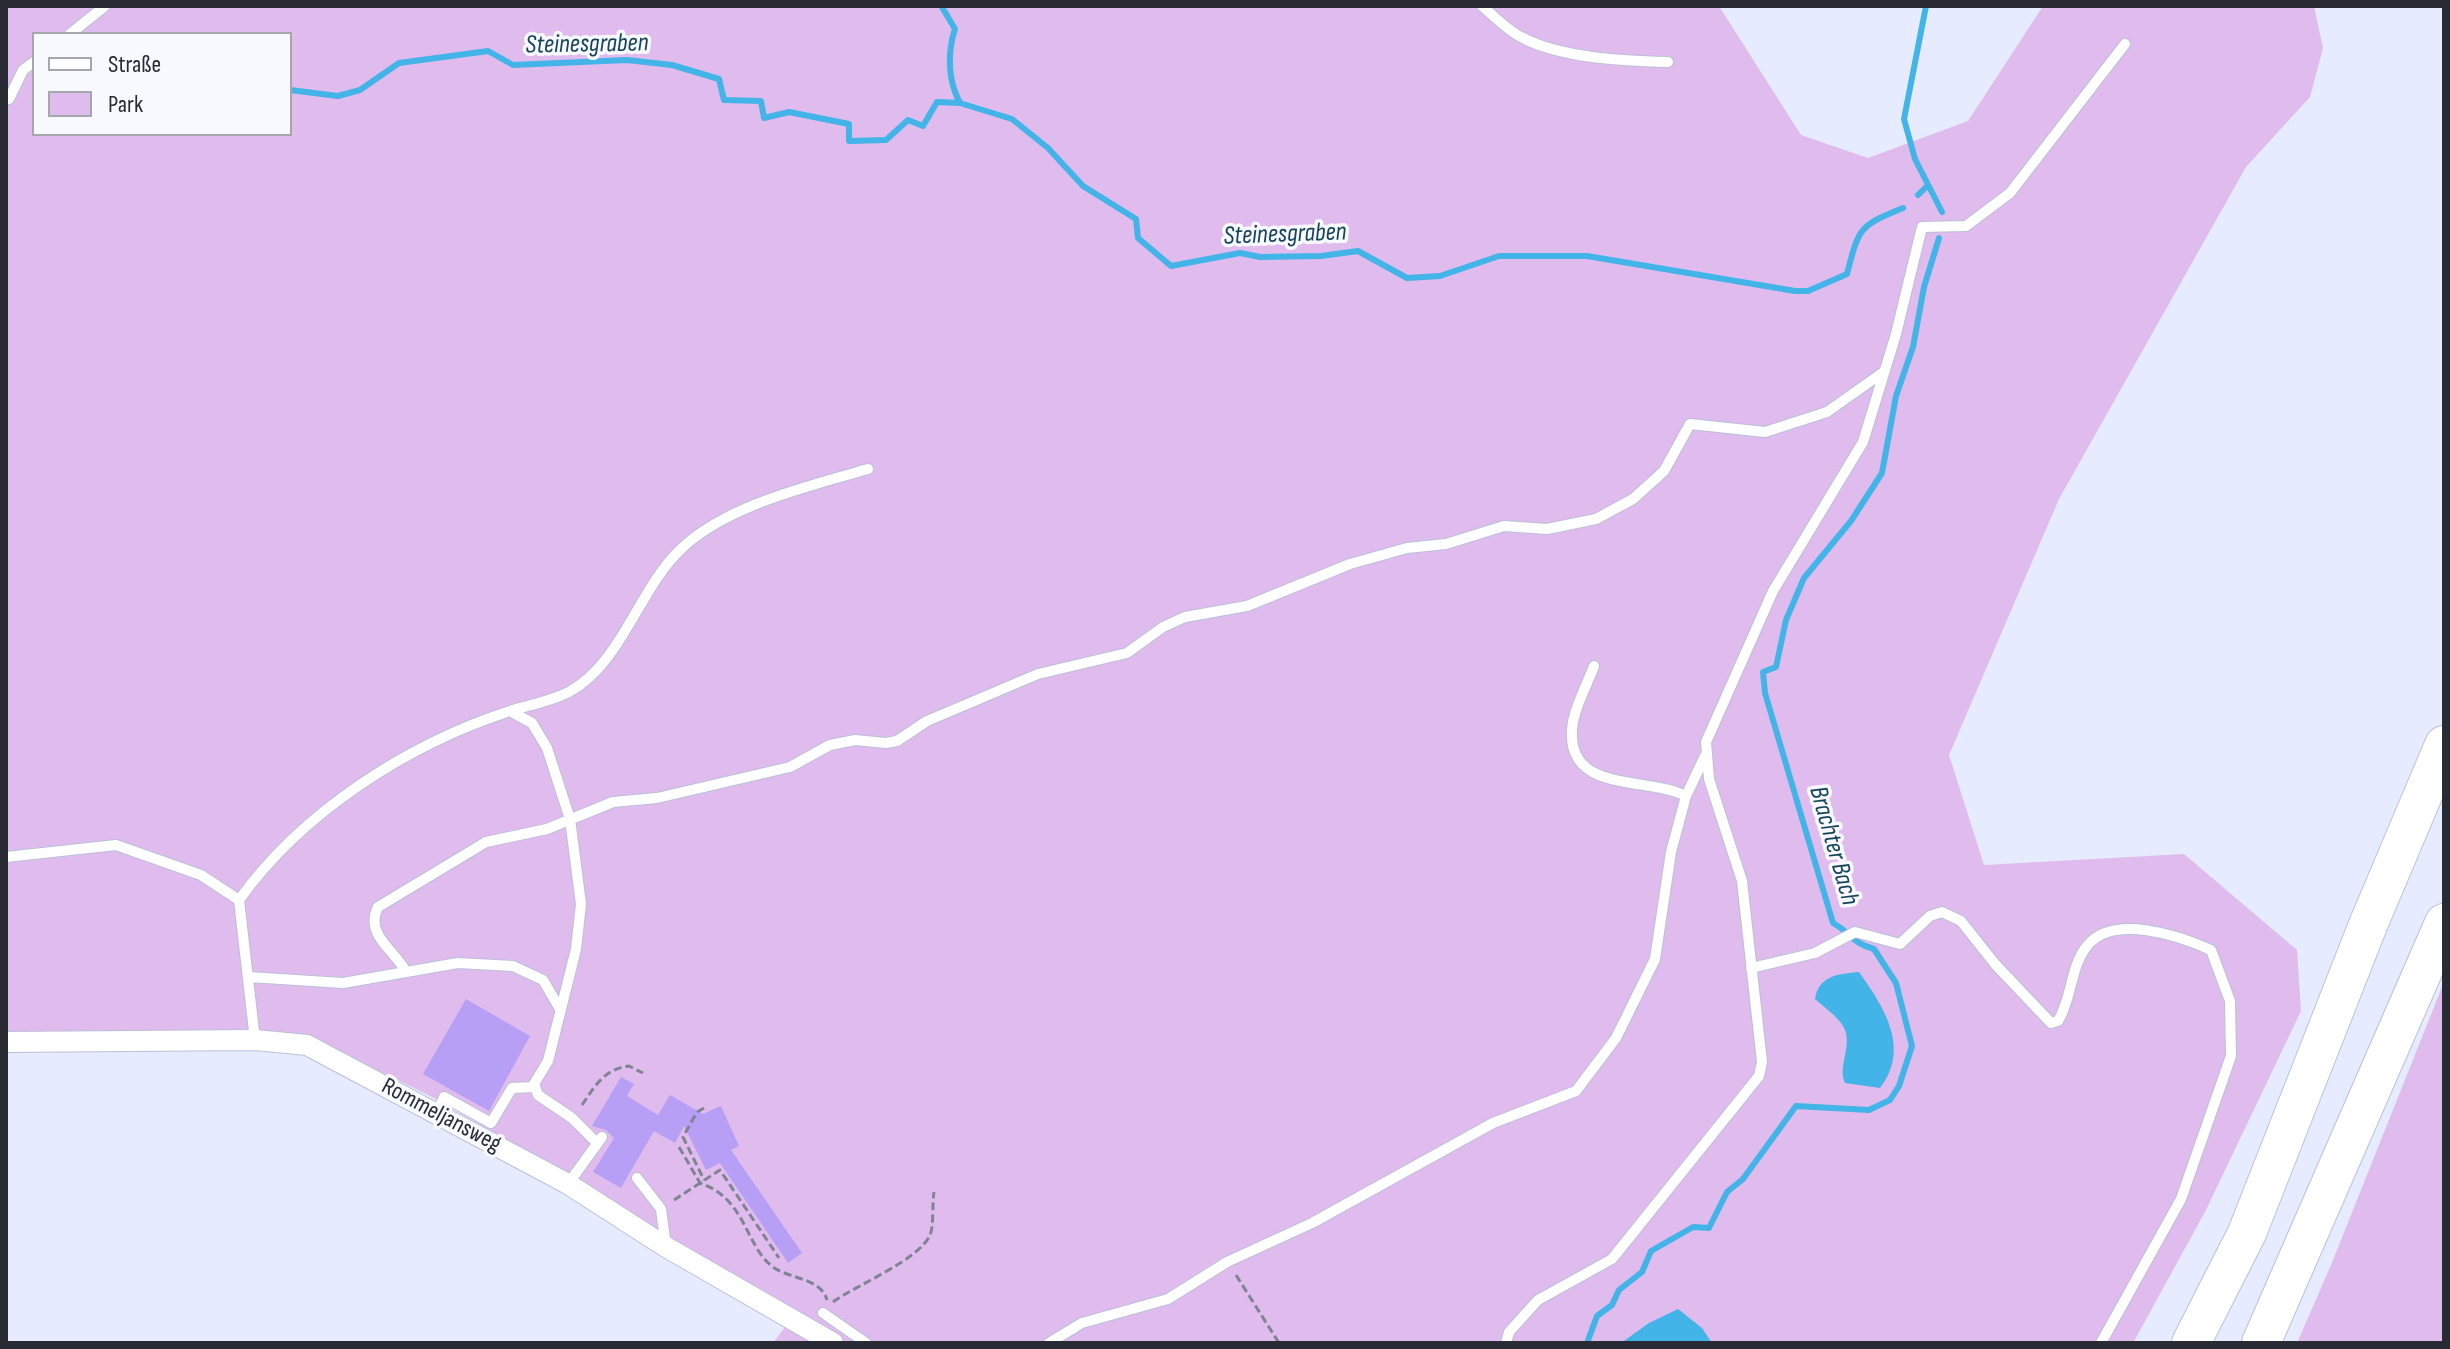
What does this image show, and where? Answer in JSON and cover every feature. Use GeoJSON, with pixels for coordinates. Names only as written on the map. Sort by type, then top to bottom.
{"type":"FeatureCollection","features":[{"type":"Feature","properties":{"kind":"highway"},"geometry":{"type":"LineString","coordinates":[[2191,1343],[2247,1233],[2368,925],[2444,745]]}},
{"type":"Feature","properties":{"kind":"highway"},"geometry":{"type":"LineString","coordinates":[[2261,1343],[2444,923]]}},
{"type":"Feature","properties":{"kind":"street","name":"Rommeljansweg"},"geometry":{"type":"LineString","coordinates":[[6,1042],[255,1040],[307,1045],[568,1184],[810,1337],[833,1343]]}},
{"type":"Feature","properties":{"kind":"lane"},"geometry":{"type":"LineString","coordinates":[[72,32],[105,6]]}},
{"type":"Feature","properties":{"kind":"lane"},"geometry":{"type":"LineString","coordinates":[[1482,6],[1518,36],[1535,44],[1620,61],[1668,62]]}},
{"type":"Feature","properties":{"kind":"lane"},"geometry":{"type":"LineString","coordinates":[[1506,1343],[1509,1332],[1538,1300],[1612,1259],[1754,1085],[1762,1062],[1742,881],[1705,756],[1706,742],[1726,690],[1773,591],[1863,442],[1885,371],[1922,227],[1966,226],[2010,193],[2125,44]]}},
{"type":"Feature","properties":{"kind":"lane"},"geometry":{"type":"LineString","coordinates":[[9,99],[23,70],[32,63]]}},
{"type":"Feature","properties":{"kind":"lane"},"geometry":{"type":"LineString","coordinates":[[406,972],[379,940],[375,918],[378,907],[471,849],[547,829],[613,802],[657,798],[790,767],[830,745],[855,740],[897,741],[927,721],[1038,674],[1127,653],[1163,627],[1185,617],[1247,606],[1350,564],[1407,548],[1446,544],[1504,526],[1547,529],[1596,519],[1633,499],[1664,471],[1690,424],[1765,432],[1827,412],[1885,371]]}},
{"type":"Feature","properties":{"kind":"lane"},"geometry":{"type":"LineString","coordinates":[[255,1040],[239,900],[266,862],[350,795],[397,763],[460,730],[566,693],[596,671],[684,546],[717,524],[792,490],[868,469]]}},
{"type":"Feature","properties":{"kind":"lane"},"geometry":{"type":"LineString","coordinates":[[1594,666],[1572,729],[1580,763],[1588,772],[1602,778],[1651,784],[1686,796]]}},
{"type":"Feature","properties":{"kind":"lane"},"geometry":{"type":"LineString","coordinates":[[510,711],[523,715],[540,734],[570,819],[581,904],[576,949],[548,1061],[535,1087],[538,1095],[599,1140],[568,1184]]}},
{"type":"Feature","properties":{"kind":"lane"},"geometry":{"type":"LineString","coordinates":[[1049,1343],[1082,1323],[1168,1299],[1227,1262],[1312,1223],[1493,1123],[1576,1091],[1616,1038],[1655,959],[1671,852],[1686,796],[1705,756]]}},
{"type":"Feature","properties":{"kind":"lane"},"geometry":{"type":"LineString","coordinates":[[6,857],[116,845],[201,875],[239,900]]}},
{"type":"Feature","properties":{"kind":"lane"},"geometry":{"type":"LineString","coordinates":[[1751,968],[1830,946],[1853,933],[1900,944],[1935,913],[1953,915],[2051,1023],[2058,1021],[2064,1012],[2075,972],[2087,945],[2105,934],[2140,928],[2189,940],[2211,950],[2230,1001],[2231,1056],[2181,1199],[2101,1343]]}},
{"type":"Feature","properties":{"kind":"lane"},"geometry":{"type":"LineString","coordinates":[[249,977],[343,983],[458,963],[513,966],[543,980],[560,1009]]}},
{"type":"Feature","properties":{"kind":"lane"},"geometry":{"type":"LineString","coordinates":[[437,1113],[444,1097],[491,1123],[512,1088],[535,1087]]}},
{"type":"Feature","properties":{"kind":"lane"},"geometry":{"type":"LineString","coordinates":[[637,1178],[661,1209],[666,1247]]}},
{"type":"Feature","properties":{"kind":"lane"},"geometry":{"type":"LineString","coordinates":[[823,1313],[866,1343]]}},
{"type":"Feature","properties":{"kind":"path"},"geometry":{"type":"LineString","coordinates":[[572,1118],[594,1086],[610,1070],[629,1066],[643,1073]]}},
{"type":"Feature","properties":{"kind":"path"},"geometry":{"type":"LineString","coordinates":[[702,1182],[683,1137],[697,1112],[704,1108]]}},
{"type":"Feature","properties":{"kind":"path"},"geometry":{"type":"LineString","coordinates":[[679,1147],[702,1182],[717,1187],[728,1199],[776,1269],[823,1291],[828,1306],[877,1273],[908,1259],[925,1244],[932,1231],[930,1210],[934,1192]]}},
{"type":"Feature","properties":{"kind":"path"},"geometry":{"type":"LineString","coordinates":[[661,1209],[720,1170],[779,1258]]}},
{"type":"Feature","properties":{"kind":"path"},"geometry":{"type":"LineString","coordinates":[[1227,1262],[1279,1343]]}},
{"type":"Feature","properties":{"kind":"green space"},"geometry":{"type":"Polygon","coordinates":[[[6,6],[1719,6],[1801,135],[1868,158],[1968,121],[2043,6],[2314,6],[2323,48],[2310,97],[2246,167],[2059,499],[1949,755],[1984,865],[2184,854],[2297,950],[2301,1011],[2206,1210],[2133,1343],[773,1343],[794,1315],[591,1188],[434,1098],[306,1035],[6,1035],[6,6]]]}},
{"type":"Feature","properties":{"kind":"green space"},"geometry":{"type":"Polygon","coordinates":[[[2444,982],[2444,1343],[2297,1343],[2331,1265],[2444,982]]]}},
{"type":"Feature","properties":{"kind":"water"},"geometry":{"type":"Polygon","coordinates":[[[1859,972],[1885,1014],[1894,1043],[1889,1073],[1880,1088],[1845,1083],[1846,1033],[1837,1019],[1815,999],[1825,980],[1859,972]]]}},
{"type":"Feature","properties":{"kind":"water"},"geometry":{"type":"Polygon","coordinates":[[[1678,1309],[1702,1328],[1712,1343],[1621,1343],[1649,1323],[1678,1309]]]}},
{"type":"Feature","properties":{"kind":"building"},"geometry":{"type":"Polygon","coordinates":[[[466,999],[530,1036],[489,1111],[423,1074],[466,999]]]}},
{"type":"Feature","properties":{"kind":"building"},"geometry":{"type":"Polygon","coordinates":[[[621,1077],[634,1084],[627,1096],[658,1115],[670,1095],[703,1114],[721,1106],[739,1146],[731,1150],[802,1253],[788,1263],[720,1163],[706,1170],[684,1126],[675,1143],[654,1131],[621,1188],[593,1172],[614,1138],[606,1130],[592,1126],[621,1077]]]}},
{"type":"Feature","properties":{"kind":"waterway","name":"Brachter Bach"},"geometry":{"type":"LineString","coordinates":[[1926,6],[1904,119],[1915,159],[1942,212]]}},
{"type":"Feature","properties":{"kind":"waterway"},"geometry":{"type":"LineString","coordinates":[[942,7],[955,29],[950,67],[960,103]]}},
{"type":"Feature","properties":{"kind":"waterway","name":"Steinesgraben"},"geometry":{"type":"LineString","coordinates":[[292,90],[338,96],[360,90],[399,63],[488,51],[513,65],[627,60],[672,65],[719,79],[724,100],[761,101],[764,118],[789,112],[849,124],[849,141],[886,140],[908,120],[923,126],[937,102],[960,103],[1012,119],[1048,148],[1083,186],[1136,219],[1138,238],[1171,266],[1240,253],[1260,257],[1321,256],[1358,251],[1407,278],[1440,276],[1499,256],[1587,256],[1808,291],[1847,274],[1863,230],[1877,219],[1903,208]]}},
{"type":"Feature","properties":{"kind":"waterway","name":"Steinesgraben"},"geometry":{"type":"LineString","coordinates":[[1918,195],[1928,185]]}},
{"type":"Feature","properties":{"kind":"waterway","name":"Brachter Bach"},"geometry":{"type":"LineString","coordinates":[[1587,1343],[1597,1316],[1612,1305],[1619,1290],[1642,1272],[1651,1251],[1693,1227],[1709,1228],[1727,1192],[1743,1179],[1796,1106],[1869,1110],[1890,1100],[1899,1086],[1912,1046],[1896,983],[1874,949],[1861,944],[1833,923],[1765,693],[1763,672],[1776,667],[1786,620],[1804,578],[1851,521],[1882,473],[1896,396],[1913,347],[1924,287],[1939,238]]}}]}
